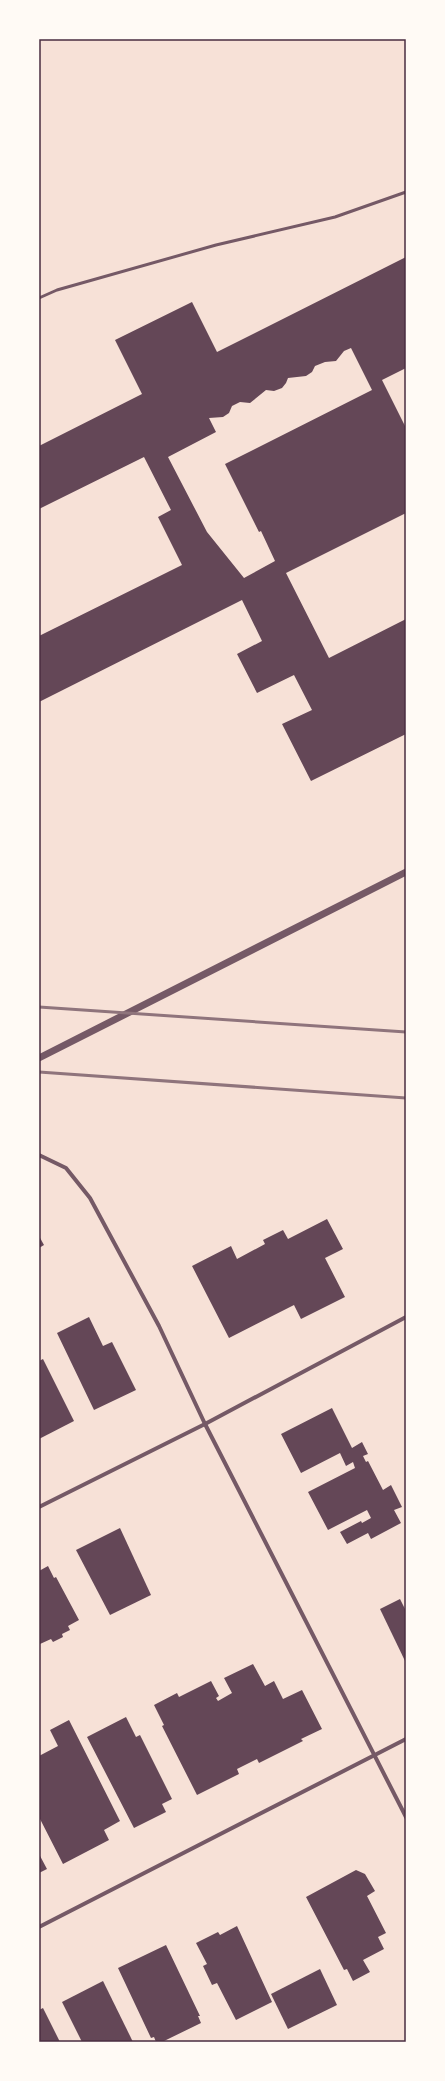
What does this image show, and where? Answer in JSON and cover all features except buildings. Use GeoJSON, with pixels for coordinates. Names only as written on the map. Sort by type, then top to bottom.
{"type":"FeatureCollection","features":[{"type":"Feature","properties":{"kind":"street"},"geometry":{"type":"LineString","coordinates":[[39,1058],[406,872]]}},
{"type":"Feature","properties":{"kind":"street"},"geometry":{"type":"LineString","coordinates":[[39,1155],[66,1168],[90,1198],[159,1326],[205,1424],[406,1817]]}},
{"type":"Feature","properties":{"kind":"street"},"geometry":{"type":"LineString","coordinates":[[39,1507],[205,1424],[406,1317]]}},
{"type":"Feature","properties":{"kind":"street"},"geometry":{"type":"LineString","coordinates":[[39,1927],[406,1739]]}},
{"type":"Feature","properties":{"kind":"lane"},"geometry":{"type":"LineString","coordinates":[[39,298],[57,290],[216,245],[335,217],[406,192]]}},
{"type":"Feature","properties":{"kind":"railway"},"geometry":{"type":"LineString","coordinates":[[39,1007],[406,1032]]}},
{"type":"Feature","properties":{"kind":"railway"},"geometry":{"type":"LineString","coordinates":[[39,1072],[406,1098]]}}]}
